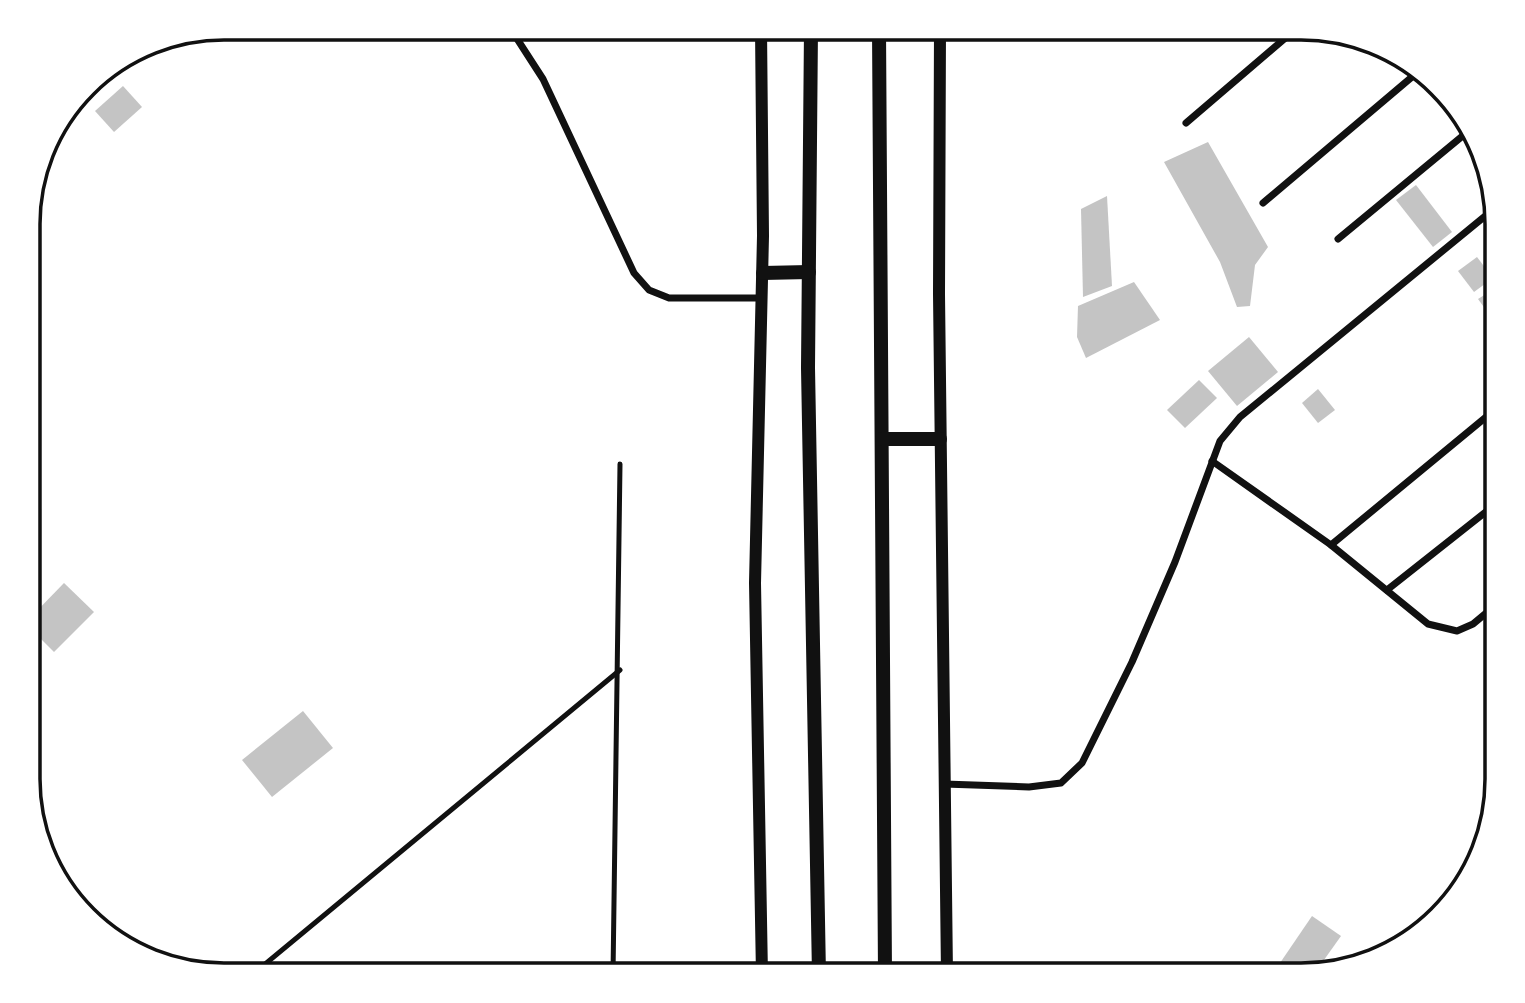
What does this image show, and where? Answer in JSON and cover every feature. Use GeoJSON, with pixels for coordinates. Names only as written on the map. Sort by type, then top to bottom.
{"type":"FeatureCollection","features":[{"type":"Feature","properties":{"kind":"main road"},"geometry":{"type":"LineString","coordinates":[[811,40],[810,272],[819,962]]}},
{"type":"Feature","properties":{"kind":"main road"},"geometry":{"type":"LineString","coordinates":[[879,40],[885,962]]}},
{"type":"Feature","properties":{"kind":"main road"},"geometry":{"type":"LineString","coordinates":[[762,273],[810,272]]}},
{"type":"Feature","properties":{"kind":"main road"},"geometry":{"type":"LineString","coordinates":[[882,439],[940,439]]}},
{"type":"Feature","properties":{"kind":"street"},"geometry":{"type":"LineString","coordinates":[[518,40],[543,79],[634,273],[649,290],[669,298],[762,298]]}},
{"type":"Feature","properties":{"kind":"street"},"geometry":{"type":"LineString","coordinates":[[761,40],[762,298],[755,583],[761,963]]}},
{"type":"Feature","properties":{"kind":"street"},"geometry":{"type":"LineString","coordinates":[[940,40],[940,439],[947,962]]}},
{"type":"Feature","properties":{"kind":"street"},"geometry":{"type":"LineString","coordinates":[[1186,124],[1283,40]]}},
{"type":"Feature","properties":{"kind":"street"},"geometry":{"type":"LineString","coordinates":[[1263,203],[1411,78]]}},
{"type":"Feature","properties":{"kind":"street"},"geometry":{"type":"LineString","coordinates":[[1338,239],[1462,136]]}},
{"type":"Feature","properties":{"kind":"street"},"geometry":{"type":"LineString","coordinates":[[944,784],[1029,787],[1061,783],[1082,763],[1138,649],[1175,562],[1220,441],[1240,417],[1484,217]]}},
{"type":"Feature","properties":{"kind":"street"},"geometry":{"type":"LineString","coordinates":[[1331,545],[1484,419]]}},
{"type":"Feature","properties":{"kind":"street"},"geometry":{"type":"LineString","coordinates":[[1212,461],[1331,545],[1428,624],[1457,632],[1484,615]]}},
{"type":"Feature","properties":{"kind":"street"},"geometry":{"type":"LineString","coordinates":[[1387,590],[1484,513]]}},
{"type":"Feature","properties":{"kind":"lane"},"geometry":{"type":"LineString","coordinates":[[613,963],[620,670],[620,464]]}},
{"type":"Feature","properties":{"kind":"lane"},"geometry":{"type":"LineString","coordinates":[[267,963],[620,670]]}},
{"type":"Feature","properties":{"kind":"building"},"geometry":{"type":"Polygon","coordinates":[[[123,86],[142,107],[114,132],[95,111],[123,86]]]}},
{"type":"Feature","properties":{"kind":"building"},"geometry":{"type":"Polygon","coordinates":[[[1208,142],[1268,247],[1255,265],[1250,306],[1237,307],[1220,262],[1164,162],[1208,142]]]}},
{"type":"Feature","properties":{"kind":"building"},"geometry":{"type":"Polygon","coordinates":[[[1416,185],[1452,232],[1433,247],[1396,200],[1416,185]]]}},
{"type":"Feature","properties":{"kind":"building"},"geometry":{"type":"Polygon","coordinates":[[[1107,196],[1112,286],[1083,297],[1081,209],[1107,196]]]}},
{"type":"Feature","properties":{"kind":"building"},"geometry":{"type":"Polygon","coordinates":[[[1477,257],[1484,266],[1484,285],[1474,292],[1458,271],[1477,257]]]}},
{"type":"Feature","properties":{"kind":"building"},"geometry":{"type":"Polygon","coordinates":[[[1134,282],[1160,320],[1086,358],[1077,337],[1078,306],[1134,282]]]}},
{"type":"Feature","properties":{"kind":"building"},"geometry":{"type":"Polygon","coordinates":[[[1484,295],[1484,307],[1478,299],[1484,295]]]}},
{"type":"Feature","properties":{"kind":"building"},"geometry":{"type":"Polygon","coordinates":[[[1249,337],[1278,372],[1237,406],[1208,371],[1249,337]]]}},
{"type":"Feature","properties":{"kind":"building"},"geometry":{"type":"Polygon","coordinates":[[[1199,380],[1217,398],[1185,428],[1167,410],[1199,380]]]}},
{"type":"Feature","properties":{"kind":"building"},"geometry":{"type":"Polygon","coordinates":[[[1318,389],[1335,410],[1318,423],[1302,403],[1318,389]]]}},
{"type":"Feature","properties":{"kind":"building"},"geometry":{"type":"Polygon","coordinates":[[[64,583],[94,612],[54,652],[40,638],[40,608],[64,583]]]}},
{"type":"Feature","properties":{"kind":"building"},"geometry":{"type":"Polygon","coordinates":[[[303,711],[333,748],[272,797],[242,760],[303,711]]]}},
{"type":"Feature","properties":{"kind":"building"},"geometry":{"type":"Polygon","coordinates":[[[1312,916],[1341,936],[1324,961],[1281,962],[1312,916]]]}}]}
